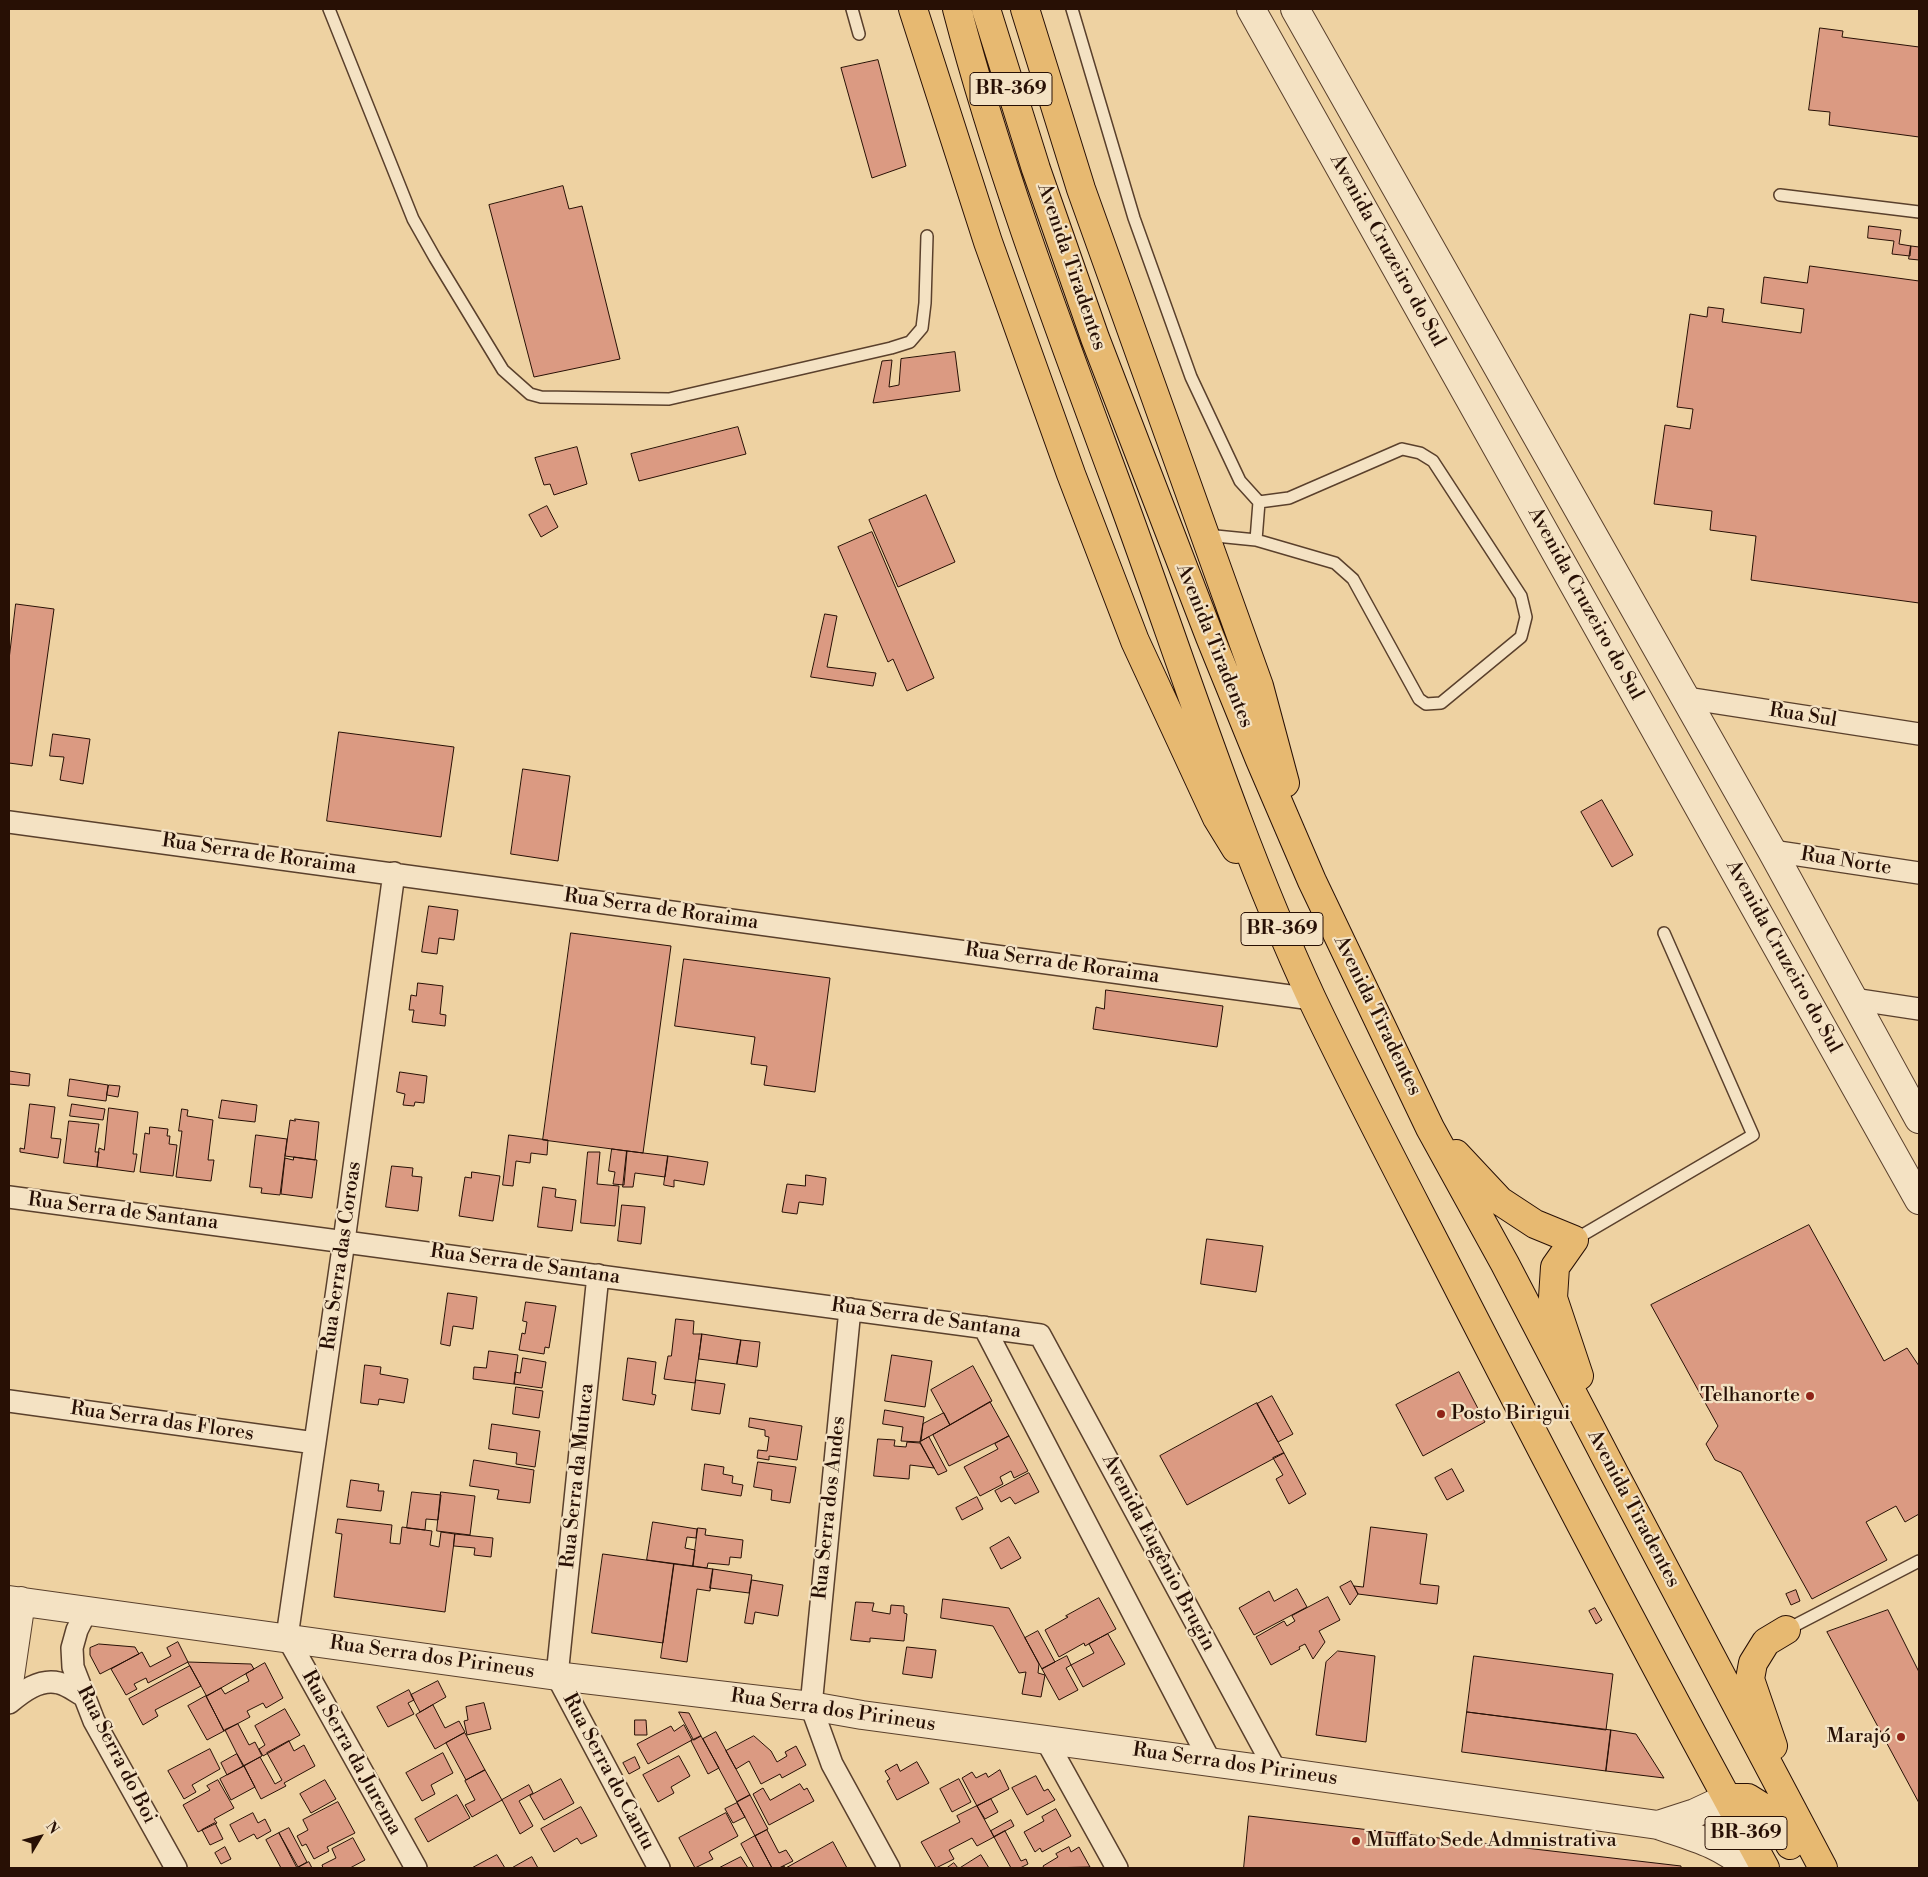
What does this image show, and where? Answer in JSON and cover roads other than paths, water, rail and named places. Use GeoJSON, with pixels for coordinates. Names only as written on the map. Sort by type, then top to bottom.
{"type":"FeatureCollection","features":[{"type":"Feature","properties":{"kind":"highway"},"geometry":{"type":"LineString","coordinates":[[913,9],[988,242],[1071,474],[1135,641],[1217,818],[1275,912]]}},
{"type":"Feature","properties":{"kind":"highway","name":"Avenida Tiradentes"},"geometry":{"type":"LineString","coordinates":[[957,9],[1007,178],[1058,325],[1135,534],[1204,730],[1275,912],[1312,999],[1402,1179],[1572,1508],[1765,1868]]}},
{"type":"Feature","properties":{"kind":"highway","name":"Avenida Tiradentes"},"geometry":{"type":"LineString","coordinates":[[986,9],[1036,170],[1098,347],[1210,638],[1312,881],[1430,1128],[1505,1264],[1823,1868]]}},
{"type":"Feature","properties":{"kind":"highway"},"geometry":{"type":"LineString","coordinates":[[1025,9],[1081,189],[1258,686],[1312,881]]}},
{"type":"Feature","properties":{"kind":"highway"},"geometry":{"type":"LineString","coordinates":[[1430,1128],[1500,1201],[1535,1224],[1574,1240],[1555,1267],[1553,1298],[1560,1323],[1614,1473]]}},
{"type":"Feature","properties":{"kind":"highway"},"geometry":{"type":"LineString","coordinates":[[1786,1630],[1766,1642],[1753,1663],[1750,1679],[1799,1823]]}},
{"type":"Feature","properties":{"kind":"highway"},"geometry":{"type":"LineString","coordinates":[[1727,1798],[1748,1798],[1772,1813],[1803,1868]]}},
{"type":"Feature","properties":{"kind":"street","name":"Avenida Cruzeiro do Sul"},"geometry":{"type":"LineString","coordinates":[[1251,9],[1919,1200]]}},
{"type":"Feature","properties":{"kind":"street","name":"Avenida Cruzeiro do Sul"},"geometry":{"type":"LineString","coordinates":[[1295,9],[1686,698],[1919,1119]]}},
{"type":"Feature","properties":{"kind":"street","name":"Rua Sul"},"geometry":{"type":"LineString","coordinates":[[1686,698],[1919,734]]}},
{"type":"Feature","properties":{"kind":"street","name":"Rua Serra de Roraima"},"geometry":{"type":"LineString","coordinates":[[9,822],[1312,999]]}},
{"type":"Feature","properties":{"kind":"street","name":"Rua Norte"},"geometry":{"type":"LineString","coordinates":[[1772,851],[1919,873]]}},
{"type":"Feature","properties":{"kind":"street","name":"Rua Serra das Coroas"},"geometry":{"type":"LineString","coordinates":[[287,1637],[344,1241],[394,873]]}},
{"type":"Feature","properties":{"kind":"street"},"geometry":{"type":"LineString","coordinates":[[1854,999],[1919,1009]]}},
{"type":"Feature","properties":{"kind":"street","name":"Rua Serra de Santana"},"geometry":{"type":"LineString","coordinates":[[9,1197],[1040,1335]]}},
{"type":"Feature","properties":{"kind":"street","name":"Rua Serra da Mutuca"},"geometry":{"type":"LineString","coordinates":[[557,1676],[598,1275]]}},
{"type":"Feature","properties":{"kind":"street","name":"Rua Serra dos Andes"},"geometry":{"type":"LineString","coordinates":[[811,1706],[850,1309]]}},
{"type":"Feature","properties":{"kind":"street"},"geometry":{"type":"LineString","coordinates":[[984,1327],[1210,1762]]}},
{"type":"Feature","properties":{"kind":"street","name":"Avenida Eugênio Brugin"},"geometry":{"type":"LineString","coordinates":[[1040,1335],[1276,1770]]}},
{"type":"Feature","properties":{"kind":"street","name":"Rua Serra das Flores"},"geometry":{"type":"LineString","coordinates":[[9,1401],[315,1443]]}},
{"type":"Feature","properties":{"kind":"street"},"geometry":{"type":"LineString","coordinates":[[9,1683],[15,1600]]}},
{"type":"Feature","properties":{"kind":"street","name":"Rua Serra dos Pirineus"},"geometry":{"type":"LineString","coordinates":[[15,1600],[557,1676],[811,1706],[1658,1825],[1713,1843],[1735,1856],[1748,1868]]}},
{"type":"Feature","properties":{"kind":"street","name":"Rua Serra do Boi"},"geometry":{"type":"LineString","coordinates":[[87,1610],[77,1630],[72,1648],[73,1667],[94,1721],[176,1868]]}},
{"type":"Feature","properties":{"kind":"street","name":"Rua Serra da Jurema"},"geometry":{"type":"LineString","coordinates":[[287,1637],[416,1868]]}},
{"type":"Feature","properties":{"kind":"street","name":"Rua Serra do Cantu"},"geometry":{"type":"LineString","coordinates":[[557,1676],[659,1868]]}},
{"type":"Feature","properties":{"kind":"street"},"geometry":{"type":"LineString","coordinates":[[9,1703],[24,1690],[41,1683],[58,1682],[84,1696]]}},
{"type":"Feature","properties":{"kind":"street"},"geometry":{"type":"LineString","coordinates":[[811,1706],[832,1764],[889,1868]]}},
{"type":"Feature","properties":{"kind":"street"},"geometry":{"type":"LineString","coordinates":[[1046,1740],[1117,1868]]}},
{"type":"Feature","properties":{"kind":"street"},"geometry":{"type":"LineString","coordinates":[[1658,1825],[1695,1813],[1727,1798]]}},
{"type":"Feature","properties":{"kind":"lane"},"geometry":{"type":"LineString","coordinates":[[329,9],[413,218],[503,370],[530,394],[541,397],[669,400],[910,342],[922,328],[925,304],[927,236]]}},
{"type":"Feature","properties":{"kind":"lane"},"geometry":{"type":"LineString","coordinates":[[852,9],[859,34]]}},
{"type":"Feature","properties":{"kind":"lane"},"geometry":{"type":"LineString","coordinates":[[1072,9],[1134,218],[1190,377],[1240,481],[1259,502],[1256,540]]}},
{"type":"Feature","properties":{"kind":"lane"},"geometry":{"type":"LineString","coordinates":[[1780,195],[1919,212]]}},
{"type":"Feature","properties":{"kind":"lane"},"geometry":{"type":"LineString","coordinates":[[1204,534],[1256,540],[1335,563],[1353,579],[1419,699],[1426,704],[1441,703],[1521,637],[1526,617],[1521,596],[1433,461],[1420,453],[1402,449],[1289,498],[1259,502]]}},
{"type":"Feature","properties":{"kind":"lane"},"geometry":{"type":"LineString","coordinates":[[1574,1240],[1753,1135],[1664,933]]}},
{"type":"Feature","properties":{"kind":"lane"},"geometry":{"type":"LineString","coordinates":[[1786,1630],[1919,1561]]}},
{"type":"Feature","properties":{"kind":"place","name":"Telhanorte"},"geometry":{"type":"Point","coordinates":[1810,1396]}},
{"type":"Feature","properties":{"kind":"place","name":"Posto Birigui"},"geometry":{"type":"Point","coordinates":[1441,1414]}},
{"type":"Feature","properties":{"kind":"place","name":"Marajó"},"geometry":{"type":"Point","coordinates":[1901,1737]}},
{"type":"Feature","properties":{"kind":"place","name":"Muffato Sede Admnistrativa"},"geometry":{"type":"Point","coordinates":[1356,1841]}}]}
